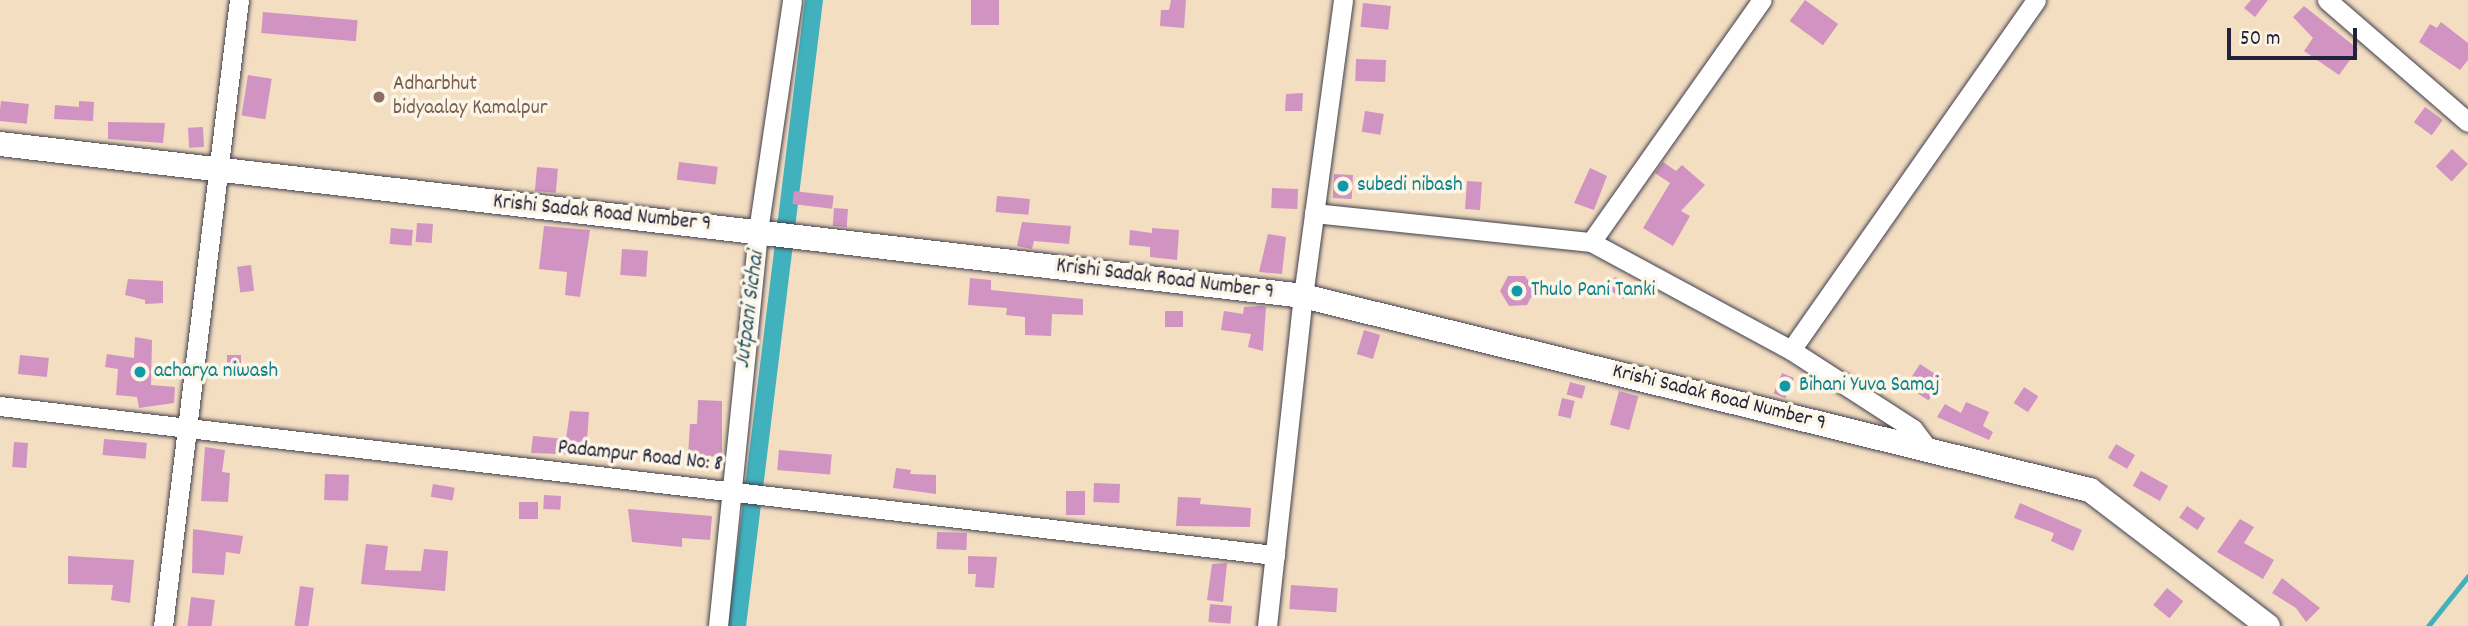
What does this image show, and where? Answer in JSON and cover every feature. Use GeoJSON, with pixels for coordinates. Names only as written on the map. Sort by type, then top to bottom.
{"type":"FeatureCollection","features":[{"type":"Feature","properties":{"kind":"street"},"geometry":{"type":"LineString","coordinates":[[163,626],[239,0]]}},
{"type":"Feature","properties":{"kind":"street"},"geometry":{"type":"LineString","coordinates":[[718,626],[758,231],[792,0]]}},
{"type":"Feature","properties":{"kind":"street"},"geometry":{"type":"LineString","coordinates":[[1267,626],[1303,296],[1343,0]]}},
{"type":"Feature","properties":{"kind":"street"},"geometry":{"type":"LineString","coordinates":[[1591,242],[1762,0]]}},
{"type":"Feature","properties":{"kind":"street"},"geometry":{"type":"LineString","coordinates":[[1791,349],[2036,0]]}},
{"type":"Feature","properties":{"kind":"street"},"geometry":{"type":"LineString","coordinates":[[2327,0],[2468,122]]}},
{"type":"Feature","properties":{"kind":"street","name":"Krishi Sadak Road Number 9"},"geometry":{"type":"LineString","coordinates":[[0,144],[1303,296],[2090,490],[2268,626]]}},
{"type":"Feature","properties":{"kind":"street"},"geometry":{"type":"LineString","coordinates":[[1314,213],[1591,242],[1791,349],[1913,429],[1928,449]]}},
{"type":"Feature","properties":{"kind":"street","name":"Padampur Road No: 8"},"geometry":{"type":"LineString","coordinates":[[0,406],[186,425],[1275,555]]}},
{"type":"Feature","properties":{"kind":"building"},"geometry":{"type":"Polygon","coordinates":[[[971,0],[999,0],[999,25],[971,25],[971,0]]]}},
{"type":"Feature","properties":{"kind":"building"},"geometry":{"type":"Polygon","coordinates":[[[1171,0],[1186,0],[1184,28],[1160,26],[1161,10],[1169,10],[1171,0]]]}},
{"type":"Feature","properties":{"kind":"building"},"geometry":{"type":"Polygon","coordinates":[[[1805,0],[1838,24],[1823,45],[1790,21],[1805,0]]]}},
{"type":"Feature","properties":{"kind":"building"},"geometry":{"type":"Polygon","coordinates":[[[2251,0],[2268,0],[2255,17],[2244,8],[2251,0]]]}},
{"type":"Feature","properties":{"kind":"building"},"geometry":{"type":"Polygon","coordinates":[[[1363,3],[1391,6],[1388,30],[1360,27],[1363,3]]]}},
{"type":"Feature","properties":{"kind":"building"},"geometry":{"type":"Polygon","coordinates":[[[2304,6],[2358,49],[2339,75],[2304,51],[2313,38],[2293,17],[2304,6]]]}},
{"type":"Feature","properties":{"kind":"building"},"geometry":{"type":"Polygon","coordinates":[[[263,12],[358,20],[356,41],[261,33],[263,12]]]}},
{"type":"Feature","properties":{"kind":"building"},"geometry":{"type":"Polygon","coordinates":[[[2441,22],[2468,43],[2468,60],[2460,70],[2419,42],[2430,24],[2437,28],[2441,22]]]}},
{"type":"Feature","properties":{"kind":"building"},"geometry":{"type":"Polygon","coordinates":[[[1356,59],[1386,60],[1385,82],[1355,81],[1356,59]]]}},
{"type":"Feature","properties":{"kind":"building"},"geometry":{"type":"Polygon","coordinates":[[[248,75],[272,79],[265,119],[242,115],[248,75]]]}},
{"type":"Feature","properties":{"kind":"building"},"geometry":{"type":"Polygon","coordinates":[[[1303,93],[1302,111],[1285,111],[1286,94],[1303,93]]]}},
{"type":"Feature","properties":{"kind":"building"},"geometry":{"type":"Polygon","coordinates":[[[1,101],[29,104],[27,124],[0,121],[1,101]]]}},
{"type":"Feature","properties":{"kind":"building"},"geometry":{"type":"Polygon","coordinates":[[[79,101],[94,102],[93,121],[54,119],[55,105],[79,107],[79,101]]]}},
{"type":"Feature","properties":{"kind":"building"},"geometry":{"type":"Polygon","coordinates":[[[2425,107],[2443,120],[2432,135],[2414,122],[2425,107]]]}},
{"type":"Feature","properties":{"kind":"building"},"geometry":{"type":"Polygon","coordinates":[[[1365,111],[1384,114],[1380,135],[1362,132],[1365,111]]]}},
{"type":"Feature","properties":{"kind":"building"},"geometry":{"type":"Polygon","coordinates":[[[108,122],[165,123],[163,143],[108,139],[108,122]]]}},
{"type":"Feature","properties":{"kind":"building"},"geometry":{"type":"Polygon","coordinates":[[[203,127],[204,147],[189,148],[188,128],[203,127]]]}},
{"type":"Feature","properties":{"kind":"building"},"geometry":{"type":"Polygon","coordinates":[[[2452,149],[2468,164],[2452,182],[2436,167],[2452,149]]]}},
{"type":"Feature","properties":{"kind":"building"},"geometry":{"type":"Polygon","coordinates":[[[679,162],[718,167],[716,185],[677,180],[679,162]]]}},
{"type":"Feature","properties":{"kind":"building"},"geometry":{"type":"Polygon","coordinates":[[[1663,162],[1676,171],[1682,165],[1705,185],[1681,211],[1690,216],[1673,246],[1643,228],[1670,183],[1655,173],[1663,162]]]}},
{"type":"Feature","properties":{"kind":"building"},"geometry":{"type":"Polygon","coordinates":[[[537,167],[558,169],[556,193],[535,191],[537,167]]]}},
{"type":"Feature","properties":{"kind":"building"},"geometry":{"type":"Polygon","coordinates":[[[1590,168],[1607,176],[1594,210],[1574,203],[1590,168]]]}},
{"type":"Feature","properties":{"kind":"building","name":"subedi nibash"},"geometry":{"type":"Polygon","coordinates":[[[1334,174],[1353,175],[1352,199],[1333,198],[1334,174]]]}},
{"type":"Feature","properties":{"kind":"building"},"geometry":{"type":"Polygon","coordinates":[[[1467,181],[1482,182],[1480,210],[1465,209],[1467,181]]]}},
{"type":"Feature","properties":{"kind":"building"},"geometry":{"type":"Polygon","coordinates":[[[1272,188],[1298,189],[1297,209],[1271,208],[1272,188]]]}},
{"type":"Feature","properties":{"kind":"building"},"geometry":{"type":"Polygon","coordinates":[[[794,191],[834,196],[832,209],[792,204],[794,191]]]}},
{"type":"Feature","properties":{"kind":"building"},"geometry":{"type":"Polygon","coordinates":[[[997,196],[1030,199],[1028,215],[996,212],[997,196]]]}},
{"type":"Feature","properties":{"kind":"building"},"geometry":{"type":"Polygon","coordinates":[[[834,208],[848,209],[847,227],[833,226],[834,208]]]}},
{"type":"Feature","properties":{"kind":"building"},"geometry":{"type":"Polygon","coordinates":[[[1022,222],[1071,226],[1069,244],[1034,241],[1032,249],[1017,246],[1022,222]]]}},
{"type":"Feature","properties":{"kind":"building"},"geometry":{"type":"Polygon","coordinates":[[[417,223],[433,224],[432,243],[416,242],[417,223]]]}},
{"type":"Feature","properties":{"kind":"building"},"geometry":{"type":"Polygon","coordinates":[[[544,226],[590,230],[580,297],[565,295],[567,272],[539,269],[544,226]]]}},
{"type":"Feature","properties":{"kind":"building"},"geometry":{"type":"Polygon","coordinates":[[[391,228],[413,230],[412,246],[390,244],[391,228]]]}},
{"type":"Feature","properties":{"kind":"building"},"geometry":{"type":"Polygon","coordinates":[[[1152,228],[1179,230],[1177,260],[1150,257],[1150,247],[1129,245],[1130,230],[1152,233],[1152,228]]]}},
{"type":"Feature","properties":{"kind":"building"},"geometry":{"type":"Polygon","coordinates":[[[1268,234],[1286,237],[1282,274],[1259,272],[1268,234]]]}},
{"type":"Feature","properties":{"kind":"building"},"geometry":{"type":"Polygon","coordinates":[[[622,249],[648,251],[646,277],[620,275],[622,249]]]}},
{"type":"Feature","properties":{"kind":"building"},"geometry":{"type":"Polygon","coordinates":[[[251,265],[254,291],[240,293],[237,267],[251,265]]]}},
{"type":"Feature","properties":{"kind":"building","name":"Thulo Pani Tanki"},"geometry":{"type":"Polygon","coordinates":[[[1508,276],[1525,276],[1535,290],[1527,305],[1509,306],[1500,291],[1508,276]]]}},
{"type":"Feature","properties":{"kind":"building"},"geometry":{"type":"Polygon","coordinates":[[[1615,277],[1631,287],[1624,299],[1608,289],[1615,277]]]}},
{"type":"Feature","properties":{"kind":"building"},"geometry":{"type":"Polygon","coordinates":[[[970,278],[991,280],[991,290],[1083,299],[1083,315],[1052,314],[1051,336],[1025,335],[1025,317],[1006,315],[1007,308],[968,305],[970,278]]]}},
{"type":"Feature","properties":{"kind":"building"},"geometry":{"type":"Polygon","coordinates":[[[128,279],[163,281],[163,303],[145,304],[145,300],[125,295],[128,279]]]}},
{"type":"Feature","properties":{"kind":"building"},"geometry":{"type":"Polygon","coordinates":[[[1244,307],[1266,307],[1263,351],[1248,347],[1251,334],[1221,330],[1224,311],[1243,314],[1244,307]]]}},
{"type":"Feature","properties":{"kind":"building"},"geometry":{"type":"Polygon","coordinates":[[[1165,311],[1183,311],[1183,327],[1165,327],[1165,311]]]}},
{"type":"Feature","properties":{"kind":"building"},"geometry":{"type":"Polygon","coordinates":[[[1364,330],[1380,335],[1373,359],[1357,354],[1364,330]]]}},
{"type":"Feature","properties":{"kind":"building"},"geometry":{"type":"Polygon","coordinates":[[[135,337],[152,340],[151,385],[175,387],[174,403],[139,408],[137,397],[116,395],[118,369],[105,367],[107,354],[134,358],[135,337]]]}},
{"type":"Feature","properties":{"kind":"building"},"geometry":{"type":"Polygon","coordinates":[[[20,355],[49,358],[47,377],[18,374],[20,355]]]}},
{"type":"Feature","properties":{"kind":"building"},"geometry":{"type":"Polygon","coordinates":[[[227,355],[241,355],[241,373],[227,373],[227,355]]]}},
{"type":"Feature","properties":{"kind":"building"},"geometry":{"type":"Polygon","coordinates":[[[1920,364],[1943,379],[1928,401],[1906,386],[1920,364]]]}},
{"type":"Feature","properties":{"kind":"building","name":"Bihani Yuva Samaj"},"geometry":{"type":"Polygon","coordinates":[[[1782,373],[1794,378],[1785,398],[1773,393],[1782,373]]]}},
{"type":"Feature","properties":{"kind":"building"},"geometry":{"type":"Polygon","coordinates":[[[1570,382],[1585,386],[1582,399],[1567,395],[1570,382]]]}},
{"type":"Feature","properties":{"kind":"building"},"geometry":{"type":"Polygon","coordinates":[[[2024,387],[2038,396],[2028,412],[2014,403],[2024,387]]]}},
{"type":"Feature","properties":{"kind":"building"},"geometry":{"type":"Polygon","coordinates":[[[1619,391],[1638,396],[1629,430],[1610,425],[1619,391]]]}},
{"type":"Feature","properties":{"kind":"building"},"geometry":{"type":"Polygon","coordinates":[[[1562,398],[1575,401],[1571,418],[1558,416],[1562,398]]]}},
{"type":"Feature","properties":{"kind":"building"},"geometry":{"type":"Polygon","coordinates":[[[698,400],[722,401],[722,457],[688,455],[690,424],[697,424],[698,400]]]}},
{"type":"Feature","properties":{"kind":"building"},"geometry":{"type":"Polygon","coordinates":[[[1966,402],[1989,412],[1983,426],[1993,432],[1989,440],[1937,417],[1945,404],[1961,413],[1966,402]]]}},
{"type":"Feature","properties":{"kind":"building"},"geometry":{"type":"Polygon","coordinates":[[[570,411],[589,412],[586,455],[531,453],[533,436],[566,439],[570,411]]]}},
{"type":"Feature","properties":{"kind":"building"},"geometry":{"type":"Polygon","coordinates":[[[104,439],[147,443],[145,459],[103,455],[104,439]]]}},
{"type":"Feature","properties":{"kind":"building"},"geometry":{"type":"Polygon","coordinates":[[[14,442],[28,443],[26,468],[12,467],[14,442]]]}},
{"type":"Feature","properties":{"kind":"building"},"geometry":{"type":"Polygon","coordinates":[[[2116,444],[2135,455],[2127,469],[2108,458],[2116,444]]]}},
{"type":"Feature","properties":{"kind":"building"},"geometry":{"type":"Polygon","coordinates":[[[205,447],[225,450],[222,472],[230,473],[228,502],[201,501],[205,447]]]}},
{"type":"Feature","properties":{"kind":"building"},"geometry":{"type":"Polygon","coordinates":[[[779,450],[832,455],[830,475],[777,470],[779,450]]]}},
{"type":"Feature","properties":{"kind":"building"},"geometry":{"type":"Polygon","coordinates":[[[896,468],[911,470],[910,474],[936,475],[936,494],[893,488],[896,468]]]}},
{"type":"Feature","properties":{"kind":"building"},"geometry":{"type":"Polygon","coordinates":[[[2141,471],[2168,486],[2160,501],[2133,486],[2141,471]]]}},
{"type":"Feature","properties":{"kind":"building"},"geometry":{"type":"Polygon","coordinates":[[[325,474],[349,475],[348,501],[324,500],[325,474]]]}},
{"type":"Feature","properties":{"kind":"building"},"geometry":{"type":"Polygon","coordinates":[[[1094,483],[1120,484],[1119,503],[1093,502],[1094,483]]]}},
{"type":"Feature","properties":{"kind":"building"},"geometry":{"type":"Polygon","coordinates":[[[433,484],[455,488],[452,501],[431,497],[433,484]]]}},
{"type":"Feature","properties":{"kind":"building"},"geometry":{"type":"Polygon","coordinates":[[[1066,491],[1085,491],[1085,515],[1066,515],[1066,491]]]}},
{"type":"Feature","properties":{"kind":"building"},"geometry":{"type":"Polygon","coordinates":[[[544,495],[561,496],[560,510],[543,509],[544,495]]]}},
{"type":"Feature","properties":{"kind":"building"},"geometry":{"type":"Polygon","coordinates":[[[1178,497],[1201,498],[1200,504],[1251,508],[1250,527],[1176,526],[1178,497]]]}},
{"type":"Feature","properties":{"kind":"building"},"geometry":{"type":"Polygon","coordinates":[[[519,502],[538,502],[538,519],[519,519],[519,502]]]}},
{"type":"Feature","properties":{"kind":"building"},"geometry":{"type":"Polygon","coordinates":[[[2020,503],[2082,530],[2073,551],[2051,541],[2054,533],[2014,518],[2020,503]]]}},
{"type":"Feature","properties":{"kind":"building"},"geometry":{"type":"Polygon","coordinates":[[[2187,506],[2205,518],[2197,530],[2179,518],[2187,506]]]}},
{"type":"Feature","properties":{"kind":"building"},"geometry":{"type":"Polygon","coordinates":[[[628,509],[712,516],[710,540],[682,538],[682,547],[632,542],[628,509]]]}},
{"type":"Feature","properties":{"kind":"building"},"geometry":{"type":"Polygon","coordinates":[[[2240,519],[2254,527],[2244,543],[2274,560],[2263,579],[2217,552],[2240,519]]]}},
{"type":"Feature","properties":{"kind":"building"},"geometry":{"type":"Polygon","coordinates":[[[193,529],[243,536],[240,554],[226,552],[224,575],[192,573],[193,529]]]}},
{"type":"Feature","properties":{"kind":"building"},"geometry":{"type":"Polygon","coordinates":[[[937,532],[967,533],[966,550],[936,549],[937,532]]]}},
{"type":"Feature","properties":{"kind":"building"},"geometry":{"type":"Polygon","coordinates":[[[366,544],[388,546],[385,570],[421,571],[424,549],[448,551],[445,591],[361,584],[366,544]]]}},
{"type":"Feature","properties":{"kind":"building"},"geometry":{"type":"Polygon","coordinates":[[[68,556],[134,560],[130,603],[111,600],[113,585],[68,584],[68,556]]]}},
{"type":"Feature","properties":{"kind":"building"},"geometry":{"type":"Polygon","coordinates":[[[968,556],[997,557],[994,588],[975,587],[976,574],[968,574],[968,556]]]}},
{"type":"Feature","properties":{"kind":"building"},"geometry":{"type":"Polygon","coordinates":[[[1227,563],[1223,602],[1207,600],[1212,564],[1227,563]]]}},
{"type":"Feature","properties":{"kind":"building"},"geometry":{"type":"Polygon","coordinates":[[[2282,578],[2320,608],[2306,622],[2296,608],[2272,593],[2282,578]]]}},
{"type":"Feature","properties":{"kind":"building"},"geometry":{"type":"Polygon","coordinates":[[[1291,585],[1338,588],[1336,612],[1289,609],[1291,585]]]}},
{"type":"Feature","properties":{"kind":"building"},"geometry":{"type":"Polygon","coordinates":[[[300,586],[314,588],[309,626],[294,626],[300,586]]]}},
{"type":"Feature","properties":{"kind":"building"},"geometry":{"type":"Polygon","coordinates":[[[2167,588],[2183,601],[2169,618],[2153,605],[2167,588]]]}},
{"type":"Feature","properties":{"kind":"building"},"geometry":{"type":"Polygon","coordinates":[[[191,597],[215,600],[212,626],[187,626],[191,597]]]}},
{"type":"Feature","properties":{"kind":"building"},"geometry":{"type":"Polygon","coordinates":[[[1210,604],[1232,606],[1230,624],[1208,622],[1210,604]]]}},
{"type":"Feature","properties":{"kind":"waterway","name":"Jutpani Sichai"},"geometry":{"type":"LineString","coordinates":[[737,626],[814,0]]}},
{"type":"Feature","properties":{"kind":"waterway"},"geometry":{"type":"LineString","coordinates":[[2428,626],[2468,576]]}},
{"type":"Feature","properties":{"kind":"place","name":"Adharbhut bidyaalay Kamalpur"},"geometry":{"type":"Point","coordinates":[379,97]}},
{"type":"Feature","properties":{"kind":"place","name":"subedi nibash"},"geometry":{"type":"Point","coordinates":[1343,186]}},
{"type":"Feature","properties":{"kind":"place","name":"Thulo Pani Tanki"},"geometry":{"type":"Point","coordinates":[1517,291]}},
{"type":"Feature","properties":{"kind":"place","name":"acharya niwash"},"geometry":{"type":"Point","coordinates":[140,372]}},
{"type":"Feature","properties":{"kind":"place","name":"Bihani Yuva Samaj"},"geometry":{"type":"Point","coordinates":[1785,386]}}]}
